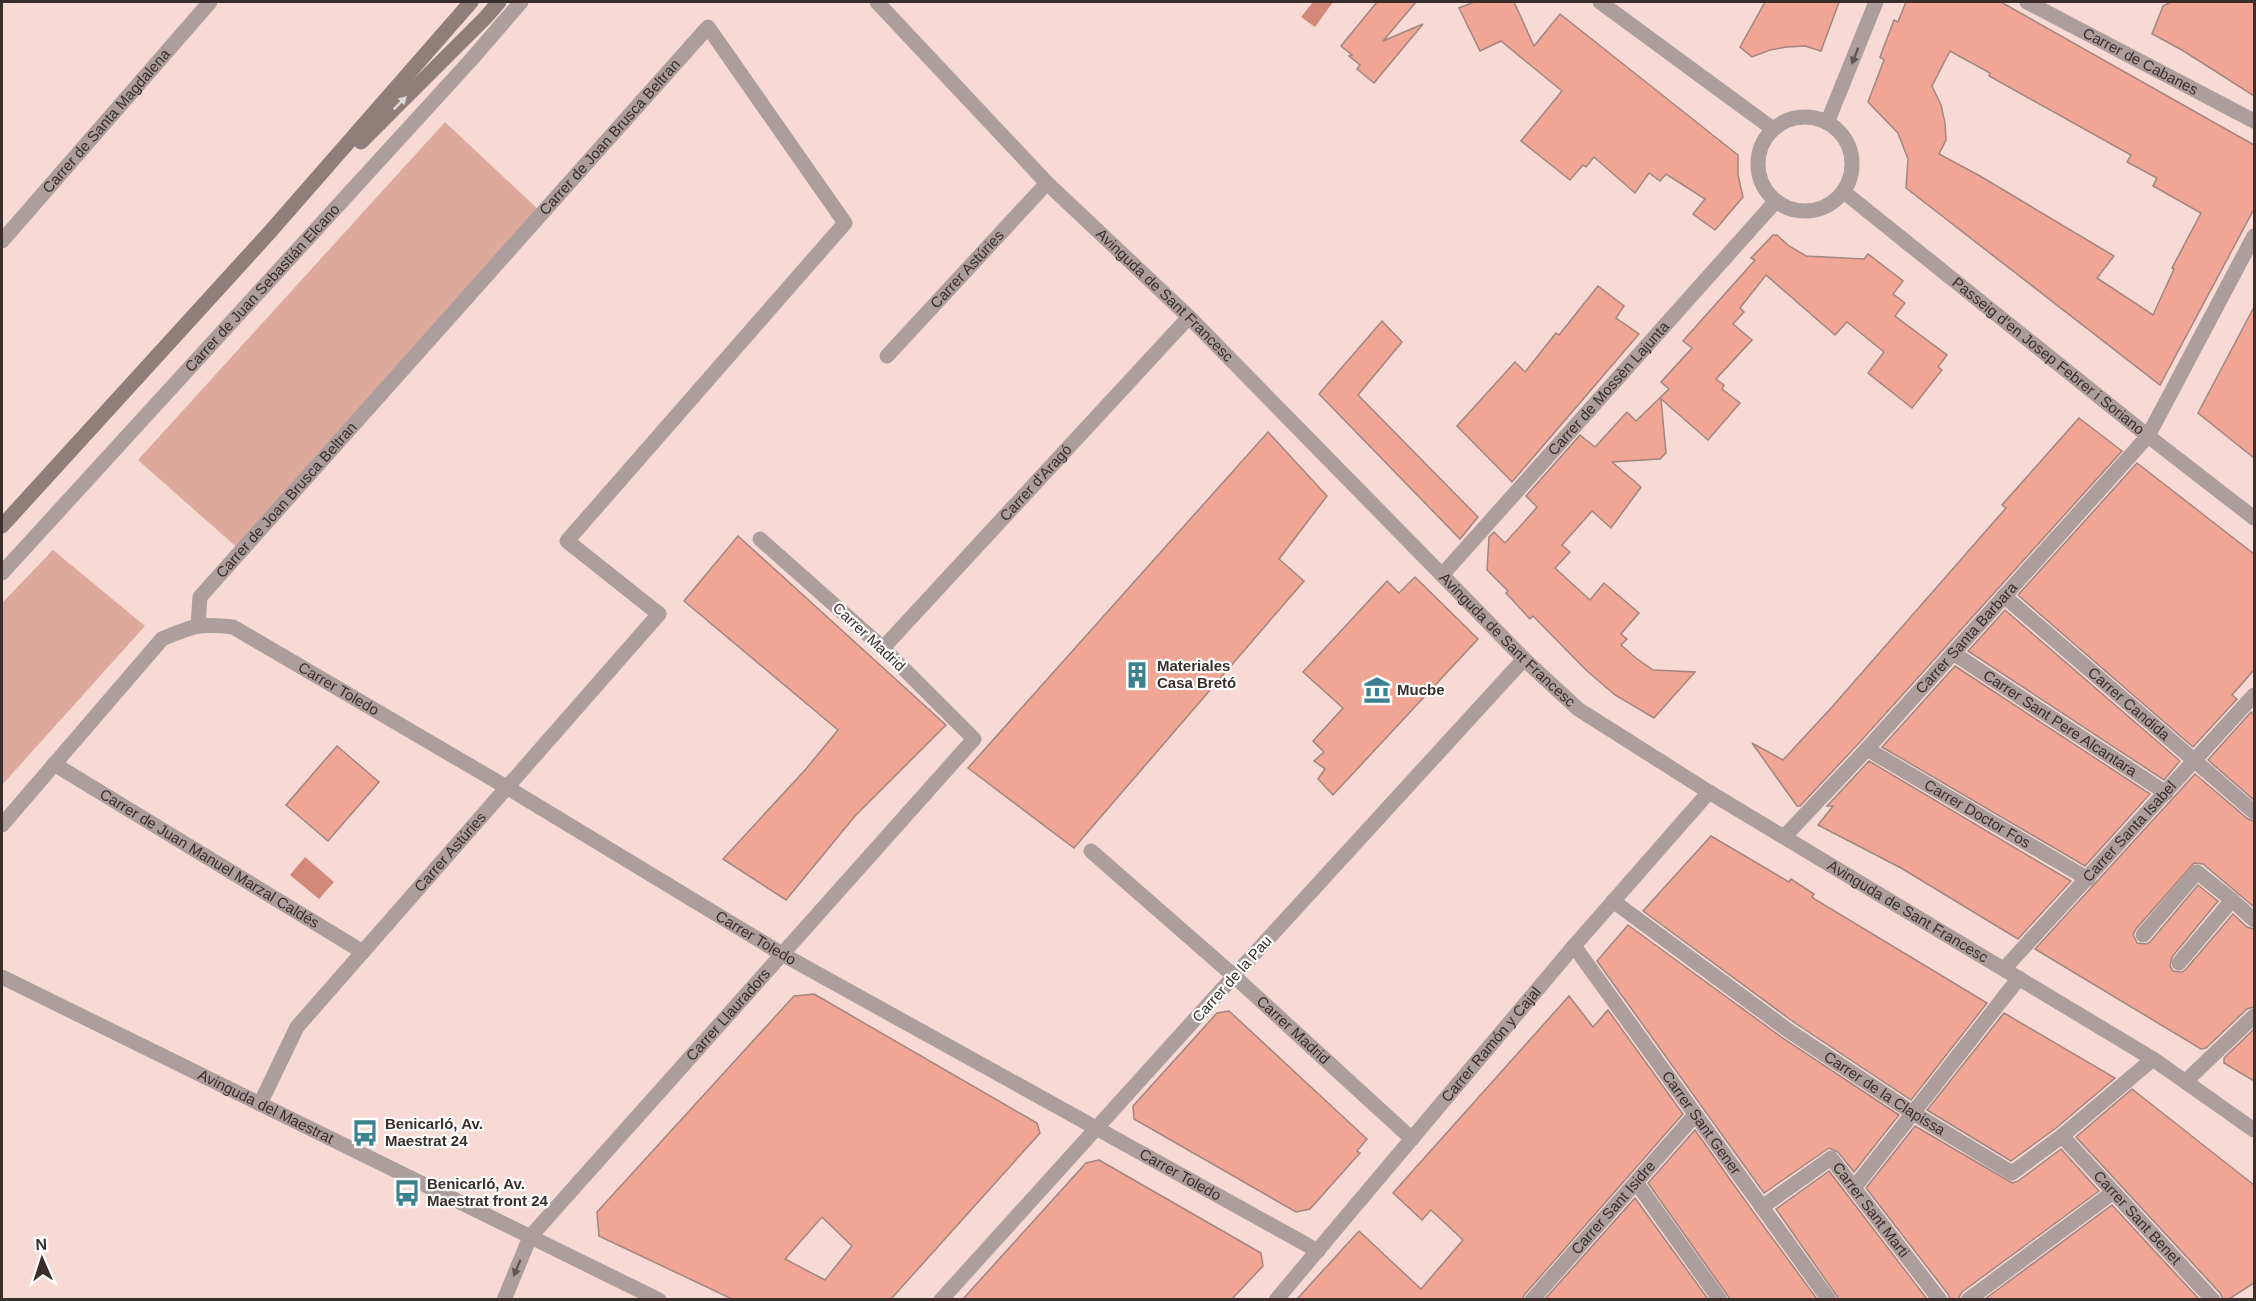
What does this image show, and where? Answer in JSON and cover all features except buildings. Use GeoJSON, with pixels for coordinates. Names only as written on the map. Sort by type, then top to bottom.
{"type":"FeatureCollection","features":[{"type":"Feature","properties":{"kind":"main road","name":"Carrer de Juan Sebastián Elcano"},"geometry":{"type":"LineString","coordinates":[[2,526],[269,233],[471,2]]}},
{"type":"Feature","properties":{"kind":"main road","name":"Carrer de Juan Sebastián Elcano"},"geometry":{"type":"LineString","coordinates":[[269,233],[499,2]]}},
{"type":"Feature","properties":{"kind":"street","name":"Carrer de Santa Magdalena"},"geometry":{"type":"LineString","coordinates":[[2,241],[210,2]]}},
{"type":"Feature","properties":{"kind":"street","name":"Carrer de Juan Sebastián Elcano"},"geometry":{"type":"LineString","coordinates":[[2,573],[470,61],[521,2]]}},
{"type":"Feature","properties":{"kind":"street","name":"Avinguda de Sant Francesc"},"geometry":{"type":"LineString","coordinates":[[878,2],[1047,183],[1189,317],[1524,659],[1578,710],[1709,792],[2152,1059],[2254,1130]]}},
{"type":"Feature","properties":{"kind":"street"},"geometry":{"type":"LineString","coordinates":[[1600,2],[1773,129]]}},
{"type":"Feature","properties":{"kind":"street"},"geometry":{"type":"LineString","coordinates":[[1824,120],[1828,118],[1839,96],[1876,2]]}},
{"type":"Feature","properties":{"kind":"street","name":"Carrer de Cabanes"},"geometry":{"type":"LineString","coordinates":[[2027,2],[2254,121]]}},
{"type":"Feature","properties":{"kind":"street","name":"Carrer de Joan Brusca Beltran"},"geometry":{"type":"LineString","coordinates":[[198,625],[200,597],[708,27],[845,223],[567,541],[659,614]]}},
{"type":"Feature","properties":{"kind":"street"},"geometry":{"type":"LineString","coordinates":[[1797,117],[1824,120],[1836,128],[1845,139],[1851,151],[1852,172],[1844,192],[1833,203],[1820,210],[1804,212],[1789,209],[1775,202],[1763,185],[1757,166],[1759,152],[1764,140],[1773,129],[1784,122],[1797,117]]}},
{"type":"Feature","properties":{"kind":"street","name":"Carrer Astúries"},"geometry":{"type":"LineString","coordinates":[[887,356],[1047,183]]}},
{"type":"Feature","properties":{"kind":"street","name":"Passeig d'en Josep Febrer i Soriano"},"geometry":{"type":"LineString","coordinates":[[1844,192],[2254,518]]}},
{"type":"Feature","properties":{"kind":"street","name":"Carrer de Mossèn Lajunta"},"geometry":{"type":"LineString","coordinates":[[1442,575],[1775,202]]}},
{"type":"Feature","properties":{"kind":"street","name":"Carrer Santa Barbara"},"geometry":{"type":"LineString","coordinates":[[1784,837],[1867,749],[2148,436],[2254,236]]}},
{"type":"Feature","properties":{"kind":"street","name":"Carrer d'Aragó"},"geometry":{"type":"LineString","coordinates":[[884,648],[1189,317]]}},
{"type":"Feature","properties":{"kind":"street","name":"Carrer Madrid"},"geometry":{"type":"LineString","coordinates":[[760,539],[884,648],[974,739]]}},
{"type":"Feature","properties":{"kind":"street","name":"Carrer Candida"},"geometry":{"type":"LineString","coordinates":[[2004,596],[2254,812]]}},
{"type":"Feature","properties":{"kind":"street","name":"Carrer Astúries"},"geometry":{"type":"LineString","coordinates":[[260,1104],[297,1027],[659,614]]}},
{"type":"Feature","properties":{"kind":"street"},"geometry":{"type":"LineString","coordinates":[[2,825],[162,639],[198,625]]}},
{"type":"Feature","properties":{"kind":"street","name":"Carrer Toledo"},"geometry":{"type":"LineString","coordinates":[[198,625],[233,627],[508,788],[782,954],[1318,1251]]}},
{"type":"Feature","properties":{"kind":"street","name":"Carrer Sant Pere Alcantara"},"geometry":{"type":"LineString","coordinates":[[1953,653],[2166,793]]}},
{"type":"Feature","properties":{"kind":"street","name":"Carrer de la Pau"},"geometry":{"type":"LineString","coordinates":[[941,1299],[1524,659]]}},
{"type":"Feature","properties":{"kind":"street","name":"Carrer Santa Isabel"},"geometry":{"type":"LineString","coordinates":[[2004,969],[2254,695]]}},
{"type":"Feature","properties":{"kind":"street","name":"Carrer Llauradors"},"geometry":{"type":"LineString","coordinates":[[504,1299],[530,1237],[974,739]]}},
{"type":"Feature","properties":{"kind":"street","name":"Carrer Doctor Fos"},"geometry":{"type":"LineString","coordinates":[[1867,749],[2088,879]]}},
{"type":"Feature","properties":{"kind":"street","name":"Carrer de Juan Manuel Marzal Caldés"},"geometry":{"type":"LineString","coordinates":[[54,764],[363,952]]}},
{"type":"Feature","properties":{"kind":"street","name":"Carrer Ramón y Cajal"},"geometry":{"type":"LineString","coordinates":[[1276,1299],[1574,946],[1709,792]]}},
{"type":"Feature","properties":{"kind":"street","name":"Carrer Madrid"},"geometry":{"type":"LineString","coordinates":[[1091,851],[1234,976],[1412,1139]]}},
{"type":"Feature","properties":{"kind":"street"},"geometry":{"type":"LineString","coordinates":[[2144,935],[2197,872],[2254,920]]}},
{"type":"Feature","properties":{"kind":"street"},"geometry":{"type":"LineString","coordinates":[[2179,963],[2232,900]]}},
{"type":"Feature","properties":{"kind":"street","name":"Carrer de la Clapissa"},"geometry":{"type":"LineString","coordinates":[[1613,901],[1789,1031],[1913,1113],[2012,1173],[2061,1136],[2152,1059]]}},
{"type":"Feature","properties":{"kind":"street","name":"Carrer Sant Gener"},"geometry":{"type":"LineString","coordinates":[[1574,946],[1829,1299]]}},
{"type":"Feature","properties":{"kind":"street","name":"Avinguda del Maestrat"},"geometry":{"type":"LineString","coordinates":[[2,977],[658,1299]]}},
{"type":"Feature","properties":{"kind":"street"},"geometry":{"type":"LineString","coordinates":[[1854,1188],[2019,978]]}},
{"type":"Feature","properties":{"kind":"street"},"geometry":{"type":"LineString","coordinates":[[2186,1081],[2254,1016]]}},
{"type":"Feature","properties":{"kind":"street","name":"Carrer Sant Isidre"},"geometry":{"type":"LineString","coordinates":[[1532,1299],[1695,1115]]}},
{"type":"Feature","properties":{"kind":"street","name":"Carrer Sant Benet"},"geometry":{"type":"LineString","coordinates":[[2061,1136],[2213,1299]]}},
{"type":"Feature","properties":{"kind":"street","name":"Carrer Sant Marti"},"geometry":{"type":"LineString","coordinates":[[1762,1207],[1830,1158],[1940,1299]]}},
{"type":"Feature","properties":{"kind":"street"},"geometry":{"type":"LineString","coordinates":[[1636,1182],[1720,1299]]}},
{"type":"Feature","properties":{"kind":"street"},"geometry":{"type":"LineString","coordinates":[[1968,1299],[2112,1193]]}},
{"type":"Feature","properties":{"kind":"shaded area"},"geometry":{"type":"Polygon","coordinates":[[[1313,2],[1333,2],[1315,27],[1301,17],[1313,2]]]}},
{"type":"Feature","properties":{"kind":"shaded area"},"geometry":{"type":"Polygon","coordinates":[[[445,122],[542,213],[241,551],[138,460],[445,122]]]}},
{"type":"Feature","properties":{"kind":"shaded area"},"geometry":{"type":"Polygon","coordinates":[[[53,550],[145,626],[2,785],[2,603],[53,550]]]}},
{"type":"Feature","properties":{"kind":"shaded area"},"geometry":{"type":"Polygon","coordinates":[[[305,857],[334,882],[319,899],[290,875],[305,857]]]}},
{"type":"Feature","properties":{"kind":"place","name":"Materiales Casa Bretó"},"geometry":{"type":"Point","coordinates":[1137,675]}},
{"type":"Feature","properties":{"kind":"place","name":"Mucbe"},"geometry":{"type":"Point","coordinates":[1377,690]}},
{"type":"Feature","properties":{"kind":"place","name":"Benicarló, Av. Maestrat 24"},"geometry":{"type":"Point","coordinates":[365,1133]}},
{"type":"Feature","properties":{"kind":"place","name":"Benicarló, Av. Maestrat front 24"},"geometry":{"type":"Point","coordinates":[407,1193]}}]}
